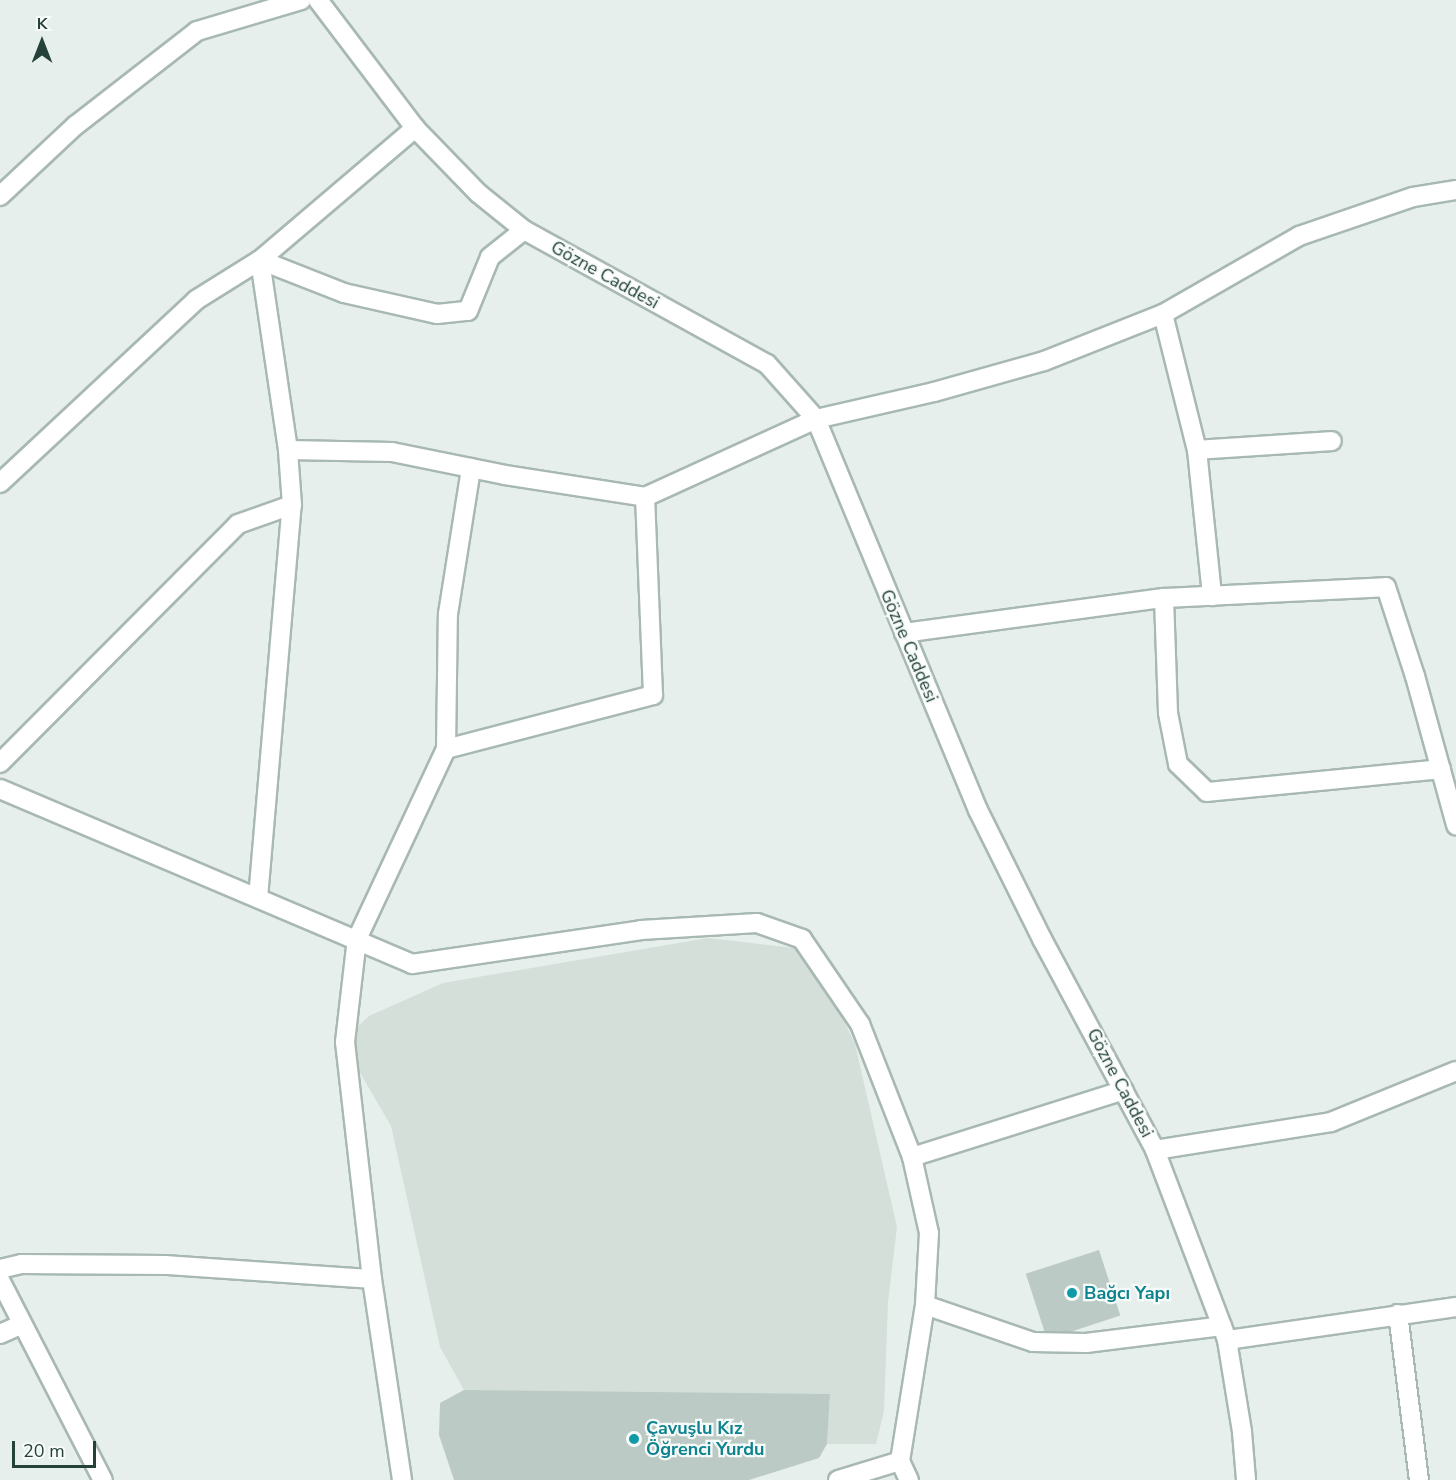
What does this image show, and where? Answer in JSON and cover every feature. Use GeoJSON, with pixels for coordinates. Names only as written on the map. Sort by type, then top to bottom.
{"type":"FeatureCollection","features":[{"type":"Feature","properties":{"kind":"street"},"geometry":{"type":"LineString","coordinates":[[0,196],[76,126],[197,32],[301,0]]}},
{"type":"Feature","properties":{"kind":"street","name":"Gözne Caddesi"},"geometry":{"type":"LineString","coordinates":[[318,0],[415,128],[478,193],[524,230],[767,364],[816,419],[978,810],[1042,939],[1155,1150],[1225,1333],[1242,1432],[1246,1480]]}},
{"type":"Feature","properties":{"kind":"street"},"geometry":{"type":"LineString","coordinates":[[0,483],[196,300],[260,260],[415,128]]}},
{"type":"Feature","properties":{"kind":"street"},"geometry":{"type":"LineString","coordinates":[[288,450],[392,452],[471,468],[645,497],[816,419],[934,392],[1044,361],[1163,315],[1299,236],[1413,197],[1456,190]]}},
{"type":"Feature","properties":{"kind":"street"},"geometry":{"type":"LineString","coordinates":[[260,260],[344,293],[437,315],[468,311],[490,257],[524,230]]}},
{"type":"Feature","properties":{"kind":"street"},"geometry":{"type":"LineString","coordinates":[[258,898],[292,505],[288,450],[260,260]]}},
{"type":"Feature","properties":{"kind":"street"},"geometry":{"type":"LineString","coordinates":[[1163,315],[1197,450],[1212,596]]}},
{"type":"Feature","properties":{"kind":"street"},"geometry":{"type":"LineString","coordinates":[[1197,450],[1332,441]]}},
{"type":"Feature","properties":{"kind":"street"},"geometry":{"type":"LineString","coordinates":[[402,1480],[372,1279],[345,1042],[357,939],[446,749],[448,614],[471,468]]}},
{"type":"Feature","properties":{"kind":"street"},"geometry":{"type":"LineString","coordinates":[[446,749],[653,695],[645,497]]}},
{"type":"Feature","properties":{"kind":"street"},"geometry":{"type":"LineString","coordinates":[[0,763],[238,524],[292,505]]}},
{"type":"Feature","properties":{"kind":"street"},"geometry":{"type":"LineString","coordinates":[[904,633],[1164,598],[1386,587],[1447,778],[1456,825]]}},
{"type":"Feature","properties":{"kind":"street"},"geometry":{"type":"LineString","coordinates":[[1164,598],[1168,713],[1178,765],[1207,792],[1447,778]]}},
{"type":"Feature","properties":{"kind":"street"},"geometry":{"type":"LineString","coordinates":[[0,789],[412,964],[641,930],[757,923],[802,939],[860,1024],[912,1157],[929,1233],[925,1305],[900,1461],[909,1480]]}},
{"type":"Feature","properties":{"kind":"street"},"geometry":{"type":"LineString","coordinates":[[1155,1150],[1331,1122],[1456,1071]]}},
{"type":"Feature","properties":{"kind":"street"},"geometry":{"type":"LineString","coordinates":[[912,1157],[1124,1090]]}},
{"type":"Feature","properties":{"kind":"street"},"geometry":{"type":"LineString","coordinates":[[0,1269],[21,1264],[166,1265],[372,1279]]}},
{"type":"Feature","properties":{"kind":"street"},"geometry":{"type":"LineString","coordinates":[[0,1280],[103,1480]]}},
{"type":"Feature","properties":{"kind":"street"},"geometry":{"type":"LineString","coordinates":[[925,1305],[1033,1342],[1086,1343],[1225,1333],[1456,1307]]}},
{"type":"Feature","properties":{"kind":"street"},"geometry":{"type":"LineString","coordinates":[[1398,1314],[1419,1480]]}},
{"type":"Feature","properties":{"kind":"street"},"geometry":{"type":"LineString","coordinates":[[0,1334],[22,1324]]}},
{"type":"Feature","properties":{"kind":"street"},"geometry":{"type":"LineString","coordinates":[[838,1480],[900,1461]]}},
{"type":"Feature","properties":{"kind":"shaded area"},"geometry":{"type":"Polygon","coordinates":[[[708,938],[810,950],[855,1044],[897,1227],[888,1302],[884,1411],[876,1444],[827,1444],[830,1394],[636,1395],[464,1390],[440,1347],[391,1126],[355,1064],[355,1029],[369,1016],[443,983],[708,938]]]}},
{"type":"Feature","properties":{"kind":"building","name":"Bağcı Yapı"},"geometry":{"type":"Polygon","coordinates":[[[1099,1250],[1120,1316],[1047,1339],[1026,1274],[1099,1250]]]}},
{"type":"Feature","properties":{"kind":"building","name":"Çavuşlu Kız Öğrenci Yurdu"},"geometry":{"type":"Polygon","coordinates":[[[464,1390],[830,1394],[827,1444],[819,1458],[749,1480],[454,1480],[439,1435],[440,1403],[464,1390]]]}},
{"type":"Feature","properties":{"kind":"place","name":"Bağcı Yapı"},"geometry":{"type":"Point","coordinates":[1072,1293]}},
{"type":"Feature","properties":{"kind":"place","name":"Çavuşlu Kız Öğrenci Yurdu"},"geometry":{"type":"Point","coordinates":[634,1439]}}]}
